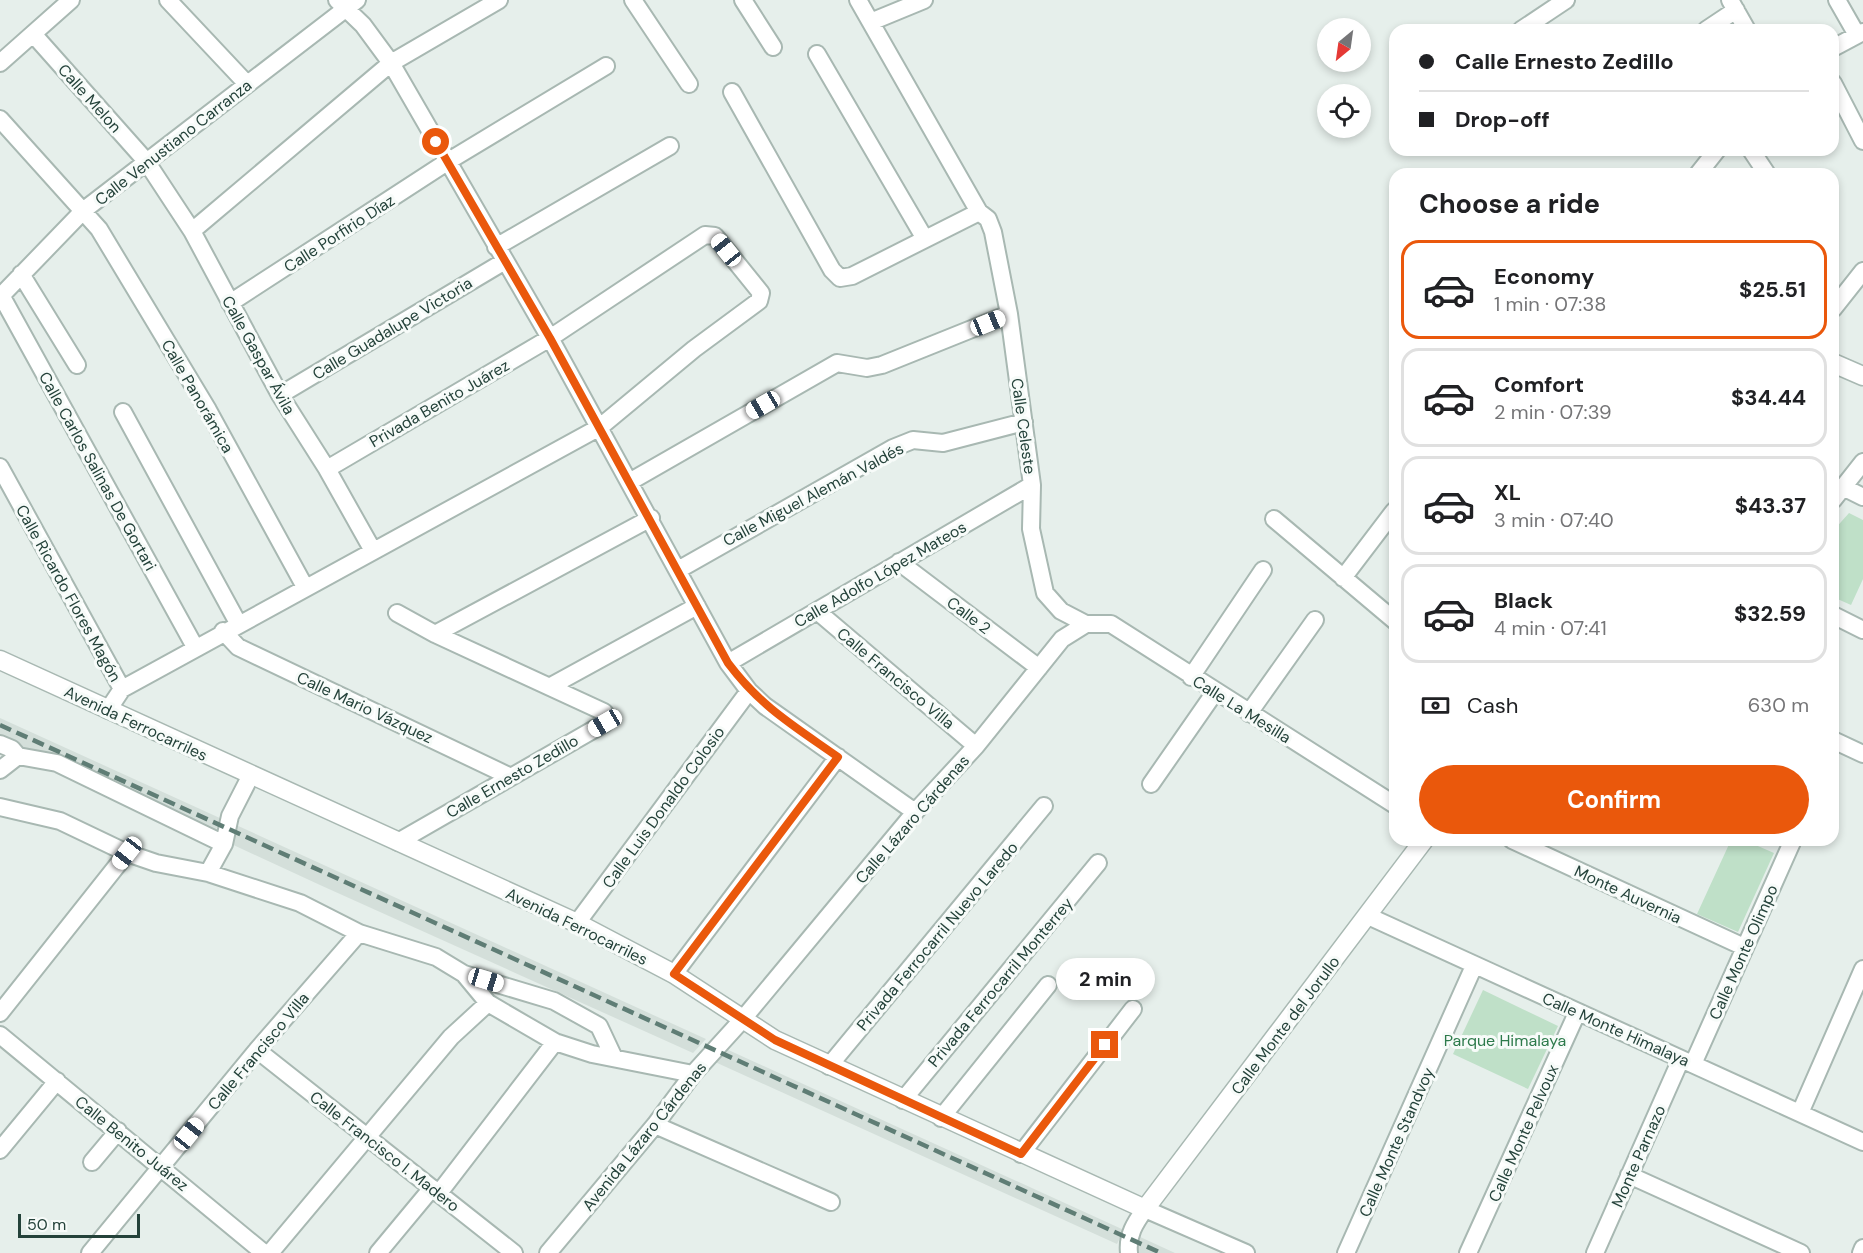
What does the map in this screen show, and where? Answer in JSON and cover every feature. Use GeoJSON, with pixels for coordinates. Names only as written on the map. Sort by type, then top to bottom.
{"type":"FeatureCollection","features":[{"type":"Feature","properties":{"kind":"street"},"geometry":{"type":"LineString","coordinates":[[0,63],[71,0]]}},
{"type":"Feature","properties":{"kind":"street"},"geometry":{"type":"LineString","coordinates":[[168,0],[247,84]]}},
{"type":"Feature","properties":{"kind":"street"},"geometry":{"type":"LineString","coordinates":[[192,231],[391,63],[499,0]]}},
{"type":"Feature","properties":{"kind":"street"},"geometry":{"type":"LineString","coordinates":[[633,0],[689,84]]}},
{"type":"Feature","properties":{"kind":"street"},"geometry":{"type":"LineString","coordinates":[[743,0],[773,47]]}},
{"type":"Feature","properties":{"kind":"street","name":"Calle Celeste"},"geometry":{"type":"LineString","coordinates":[[858,0],[873,21],[979,212],[988,219],[993,232],[1009,314],[1032,485],[1030,529],[1045,593],[1061,611],[1086,624]]}},
{"type":"Feature","properties":{"kind":"street"},"geometry":{"type":"LineString","coordinates":[[873,21],[924,0]]}},
{"type":"Feature","properties":{"kind":"street"},"geometry":{"type":"LineString","coordinates":[[1530,24],[1566,0]]}},
{"type":"Feature","properties":{"kind":"street"},"geometry":{"type":"LineString","coordinates":[[1838,0],[1860,33],[1839,45]]}},
{"type":"Feature","properties":{"kind":"street"},"geometry":{"type":"LineString","coordinates":[[346,3],[391,63],[631,481],[728,663],[749,691],[765,706],[915,812]]}},
{"type":"Feature","properties":{"kind":"street","name":"Calle Venustiano Carranza"},"geometry":{"type":"LineString","coordinates":[[1,296],[84,210],[247,84],[346,3]]}},
{"type":"Feature","properties":{"kind":"street"},"geometry":{"type":"LineString","coordinates":[[1712,24],[1733,5],[1744,24]]}},
{"type":"Feature","properties":{"kind":"street","name":"Calle Melon"},"geometry":{"type":"LineString","coordinates":[[34,35],[146,161]]}},
{"type":"Feature","properties":{"kind":"street"},"geometry":{"type":"LineString","coordinates":[[817,54],[925,239]]}},
{"type":"Feature","properties":{"kind":"street","name":"Calle Porfirio Díaz"},"geometry":{"type":"LineString","coordinates":[[230,303],[447,162],[606,66]]}},
{"type":"Feature","properties":{"kind":"street"},"geometry":{"type":"LineString","coordinates":[[732,92],[832,270],[840,278],[852,276],[979,212]]}},
{"type":"Feature","properties":{"kind":"street"},"geometry":{"type":"LineString","coordinates":[[1839,95],[1863,141]]}},
{"type":"Feature","properties":{"kind":"street","name":"Calle Panorámica"},"geometry":{"type":"LineString","coordinates":[[0,119],[99,229],[208,410],[305,587]]}},
{"type":"Feature","properties":{"kind":"street","name":"Calle Guadalupe Victoria"},"geometry":{"type":"LineString","coordinates":[[280,395],[670,147]]}},
{"type":"Feature","properties":{"kind":"street"},"geometry":{"type":"LineString","coordinates":[[1703,168],[1712,156]]}},
{"type":"Feature","properties":{"kind":"street","name":"Calle Gaspar Ávila"},"geometry":{"type":"LineString","coordinates":[[146,161],[192,231],[280,395],[327,469],[372,549]]}},
{"type":"Feature","properties":{"kind":"street","name":"Privada Benito Juárez"},"geometry":{"type":"LineString","coordinates":[[327,469],[550,338],[705,235],[715,236],[761,293],[759,301],[694,349],[600,427]]}},
{"type":"Feature","properties":{"kind":"street"},"geometry":{"type":"LineString","coordinates":[[1839,302],[1863,272]]}},
{"type":"Feature","properties":{"kind":"street"},"geometry":{"type":"LineString","coordinates":[[21,274],[77,365]]}},
{"type":"Feature","properties":{"kind":"street","name":"Calle Carlos Salinas De Gortari"},"geometry":{"type":"LineString","coordinates":[[1,296],[195,647]]}},
{"type":"Feature","properties":{"kind":"street"},"geometry":{"type":"LineString","coordinates":[[631,481],[837,363],[867,368],[882,365],[1009,314]]}},
{"type":"Feature","properties":{"kind":"street"},"geometry":{"type":"LineString","coordinates":[[1839,366],[1863,376]]}},
{"type":"Feature","properties":{"kind":"street","name":"Calle Mario Vázquez"},"geometry":{"type":"LineString","coordinates":[[123,412],[238,647],[511,777]]}},
{"type":"Feature","properties":{"kind":"street","name":"Calle Miguel Alemán Valdés"},"geometry":{"type":"LineString","coordinates":[[678,570],[893,448],[913,440],[943,443],[1024,422]]}},
{"type":"Feature","properties":{"kind":"street"},"geometry":{"type":"LineString","coordinates":[[108,710],[122,688],[372,549],[600,427]]}},
{"type":"Feature","properties":{"kind":"street"},"geometry":{"type":"LineString","coordinates":[[1839,493],[1863,462]]}},
{"type":"Feature","properties":{"kind":"street","name":"Calle Ricardo Flores Magón"},"geometry":{"type":"LineString","coordinates":[[0,467],[122,688]]}},
{"type":"Feature","properties":{"kind":"street","name":"Calle Adolfo López Mateos"},"geometry":{"type":"LineString","coordinates":[[728,663],[1032,485]]}},
{"type":"Feature","properties":{"kind":"street"},"geometry":{"type":"LineString","coordinates":[[1839,494],[1863,497]]}},
{"type":"Feature","properties":{"kind":"street"},"geometry":{"type":"LineString","coordinates":[[435,634],[651,518]]}},
{"type":"Feature","properties":{"kind":"street"},"geometry":{"type":"LineString","coordinates":[[1343,578],[1389,518]]}},
{"type":"Feature","properties":{"kind":"street"},"geometry":{"type":"LineString","coordinates":[[1274,519],[1389,615]]}},
{"type":"Feature","properties":{"kind":"street","name":"Calle 2"},"geometry":{"type":"LineString","coordinates":[[899,562],[1039,668]]}},
{"type":"Feature","properties":{"kind":"street"},"geometry":{"type":"LineString","coordinates":[[1191,677],[1263,570]]}},
{"type":"Feature","properties":{"kind":"street"},"geometry":{"type":"LineString","coordinates":[[552,686],[697,606]]}},
{"type":"Feature","properties":{"kind":"street","name":"Calle Francisco Villa"},"geometry":{"type":"LineString","coordinates":[[817,611],[976,746]]}},
{"type":"Feature","properties":{"kind":"street","name":"Calle Ernesto Zedillo"},"geometry":{"type":"LineString","coordinates":[[397,613],[435,634],[552,686],[604,712],[607,717],[605,723],[398,842]]}},
{"type":"Feature","properties":{"kind":"street"},"geometry":{"type":"LineString","coordinates":[[1839,618],[1863,630]]}},
{"type":"Feature","properties":{"kind":"street"},"geometry":{"type":"LineString","coordinates":[[1249,713],[1315,620]]}},
{"type":"Feature","properties":{"kind":"street","name":"Calle Lázaro Cárdenas"},"geometry":{"type":"LineString","coordinates":[[742,1020],[915,812],[976,746],[1062,639],[1086,624]]}},
{"type":"Feature","properties":{"kind":"street","name":"Calle La Mesilla"},"geometry":{"type":"LineString","coordinates":[[1086,624],[1111,624],[1389,801]]}},
{"type":"Feature","properties":{"kind":"street","name":"Avenida Ferrocarriles"},"geometry":{"type":"LineString","coordinates":[[3,658],[108,710],[578,923],[674,974],[742,1020],[830,1066],[1145,1209]]}},
{"type":"Feature","properties":{"kind":"street","name":"Calle Luis Donaldo Colosio"},"geometry":{"type":"LineString","coordinates":[[578,923],[749,691]]}},
{"type":"Feature","properties":{"kind":"street"},"geometry":{"type":"LineString","coordinates":[[1151,784],[1215,692]]}},
{"type":"Feature","properties":{"kind":"street"},"geometry":{"type":"LineString","coordinates":[[0,744],[12,749],[18,756],[57,763],[224,844]]}},
{"type":"Feature","properties":{"kind":"street"},"geometry":{"type":"LineString","coordinates":[[1839,746],[1863,754]]}},
{"type":"Feature","properties":{"kind":"street"},"geometry":{"type":"LineString","coordinates":[[0,770],[18,756]]}},
{"type":"Feature","properties":{"kind":"street"},"geometry":{"type":"LineString","coordinates":[[674,974],[838,757]]}},
{"type":"Feature","properties":{"kind":"street"},"geometry":{"type":"LineString","coordinates":[[208,873],[224,844],[230,816],[251,775]]}},
{"type":"Feature","properties":{"kind":"street","name":"Privada Ferrocarril Nuevo Laredo"},"geometry":{"type":"LineString","coordinates":[[830,1066],[1044,806]]}},
{"type":"Feature","properties":{"kind":"street"},"geometry":{"type":"LineString","coordinates":[[0,807],[60,821],[127,853],[156,863],[208,873],[300,903],[359,933],[436,957],[464,974],[554,1001],[599,1026],[614,1058]]}},
{"type":"Feature","properties":{"kind":"street","name":"Calle Monte del Jorullo"},"geometry":{"type":"LineString","coordinates":[[1145,1209],[1420,846]]}},
{"type":"Feature","properties":{"kind":"street","name":"Monte Auvernia"},"geometry":{"type":"LineString","coordinates":[[1525,846],[1744,948]]}},
{"type":"Feature","properties":{"kind":"street","name":"Calle Monte Olimpo"},"geometry":{"type":"LineString","coordinates":[[1687,1061],[1744,948],[1787,846]]}},
{"type":"Feature","properties":{"kind":"street"},"geometry":{"type":"LineString","coordinates":[[0,1013],[127,853]]}},
{"type":"Feature","properties":{"kind":"street","name":"Privada Ferrocarril Monterrey"},"geometry":{"type":"LineString","coordinates":[[903,1100],[1098,863]]}},
{"type":"Feature","properties":{"kind":"street","name":"Calle Monte Himalaya"},"geometry":{"type":"LineString","coordinates":[[1368,916],[1863,1142]]}},
{"type":"Feature","properties":{"kind":"street","name":"Calle Francisco Villa"},"geometry":{"type":"LineString","coordinates":[[90,1253],[257,1050],[359,933]]}},
{"type":"Feature","properties":{"kind":"street","name":"Calle Monte Standvoy"},"geometry":{"type":"LineString","coordinates":[[1346,1253],[1474,966]]}},
{"type":"Feature","properties":{"kind":"street"},"geometry":{"type":"LineString","coordinates":[[1800,1113],[1863,969]]}},
{"type":"Feature","properties":{"kind":"street"},"geometry":{"type":"LineString","coordinates":[[464,974],[488,1003],[555,1042],[614,1058],[693,1074]]}},
{"type":"Feature","properties":{"kind":"street"},"geometry":{"type":"LineString","coordinates":[[941,1118],[1048,985]]}},
{"type":"Feature","properties":{"kind":"street"},"geometry":{"type":"LineString","coordinates":[[270,1253],[369,1138],[451,1037],[488,1003]]}},
{"type":"Feature","properties":{"kind":"street"},"geometry":{"type":"LineString","coordinates":[[1021,1154],[1133,1009]]}},
{"type":"Feature","properties":{"kind":"street","name":"Calle Monte Pelvoux"},"geometry":{"type":"LineString","coordinates":[[1468,1253],[1578,1013]]}},
{"type":"Feature","properties":{"kind":"street","name":"Avenida Lázaro Cárdenas"},"geometry":{"type":"LineString","coordinates":[[548,1253],[655,1125],[693,1074],[742,1020]]}},
{"type":"Feature","properties":{"kind":"street","name":"Calle Benito Juárez"},"geometry":{"type":"LineString","coordinates":[[0,1035],[264,1253]]}},
{"type":"Feature","properties":{"kind":"street"},"geometry":{"type":"LineString","coordinates":[[378,1253],[435,1191],[555,1042]]}},
{"type":"Feature","properties":{"kind":"street","name":"Calle Francisco I. Madero"},"geometry":{"type":"LineString","coordinates":[[257,1050],[514,1253]]}},
{"type":"Feature","properties":{"kind":"street","name":"Monte Parnazo"},"geometry":{"type":"LineString","coordinates":[[1595,1253],[1629,1175],[1687,1061]]}},
{"type":"Feature","properties":{"kind":"street"},"geometry":{"type":"LineString","coordinates":[[0,1150],[57,1081]]}},
{"type":"Feature","properties":{"kind":"street"},"geometry":{"type":"LineString","coordinates":[[655,1125],[831,1202]]}},
{"type":"Feature","properties":{"kind":"street"},"geometry":{"type":"LineString","coordinates":[[92,1162],[118,1131]]}},
{"type":"Feature","properties":{"kind":"street"},"geometry":{"type":"LineString","coordinates":[[1629,1175],[1801,1253]]}},
{"type":"Feature","properties":{"kind":"street"},"geometry":{"type":"LineString","coordinates":[[1129,1253],[1128,1238],[1145,1209],[1246,1253]]}},
{"type":"Feature","properties":{"kind":"street"},"geometry":{"type":"LineString","coordinates":[[1861,1253],[1863,1248]]}},
{"type":"Feature","properties":{"kind":"shaded area"},"geometry":{"type":"Polygon","coordinates":[[[0,718],[222,819],[213,835],[0,737],[0,718]]]}},
{"type":"Feature","properties":{"kind":"shaded area"},"geometry":{"type":"Polygon","coordinates":[[[236,825],[706,1039],[693,1053],[320,885],[227,842],[236,825]]]}},
{"type":"Feature","properties":{"kind":"shaded area"},"geometry":{"type":"Polygon","coordinates":[[[724,1048],[1124,1230],[1117,1244],[715,1062],[724,1048]]]}},
{"type":"Feature","properties":{"kind":"shaded area"},"geometry":{"type":"Polygon","coordinates":[[[1138,1236],[1175,1253],[1134,1253],[1138,1236]]]}},
{"type":"Feature","properties":{"kind":"green space"},"geometry":{"type":"Polygon","coordinates":[[[1849,513],[1863,520],[1863,579],[1851,605],[1839,600],[1839,524],[1849,513]]]}},
{"type":"Feature","properties":{"kind":"green space"},"geometry":{"type":"Polygon","coordinates":[[[1728,846],[1758,846],[1774,853],[1738,932],[1697,914],[1728,846]]]}},
{"type":"Feature","properties":{"kind":"green space","name":"Parque Himalaya"},"geometry":{"type":"Polygon","coordinates":[[[1483,990],[1558,1026],[1528,1089],[1453,1054],[1483,990]]]}},
{"type":"Feature","properties":{"kind":"railway"},"geometry":{"type":"LineString","coordinates":[[0,725],[1161,1253]]}},
{"type":"Feature","properties":{"kind":"route"},"geometry":{"type":"LineString","coordinates":[[436,142],[631,481],[728,663],[749,691],[765,706],[838,757],[674,974],[775,1040],[1021,1154],[1105,1045]]}}]}
